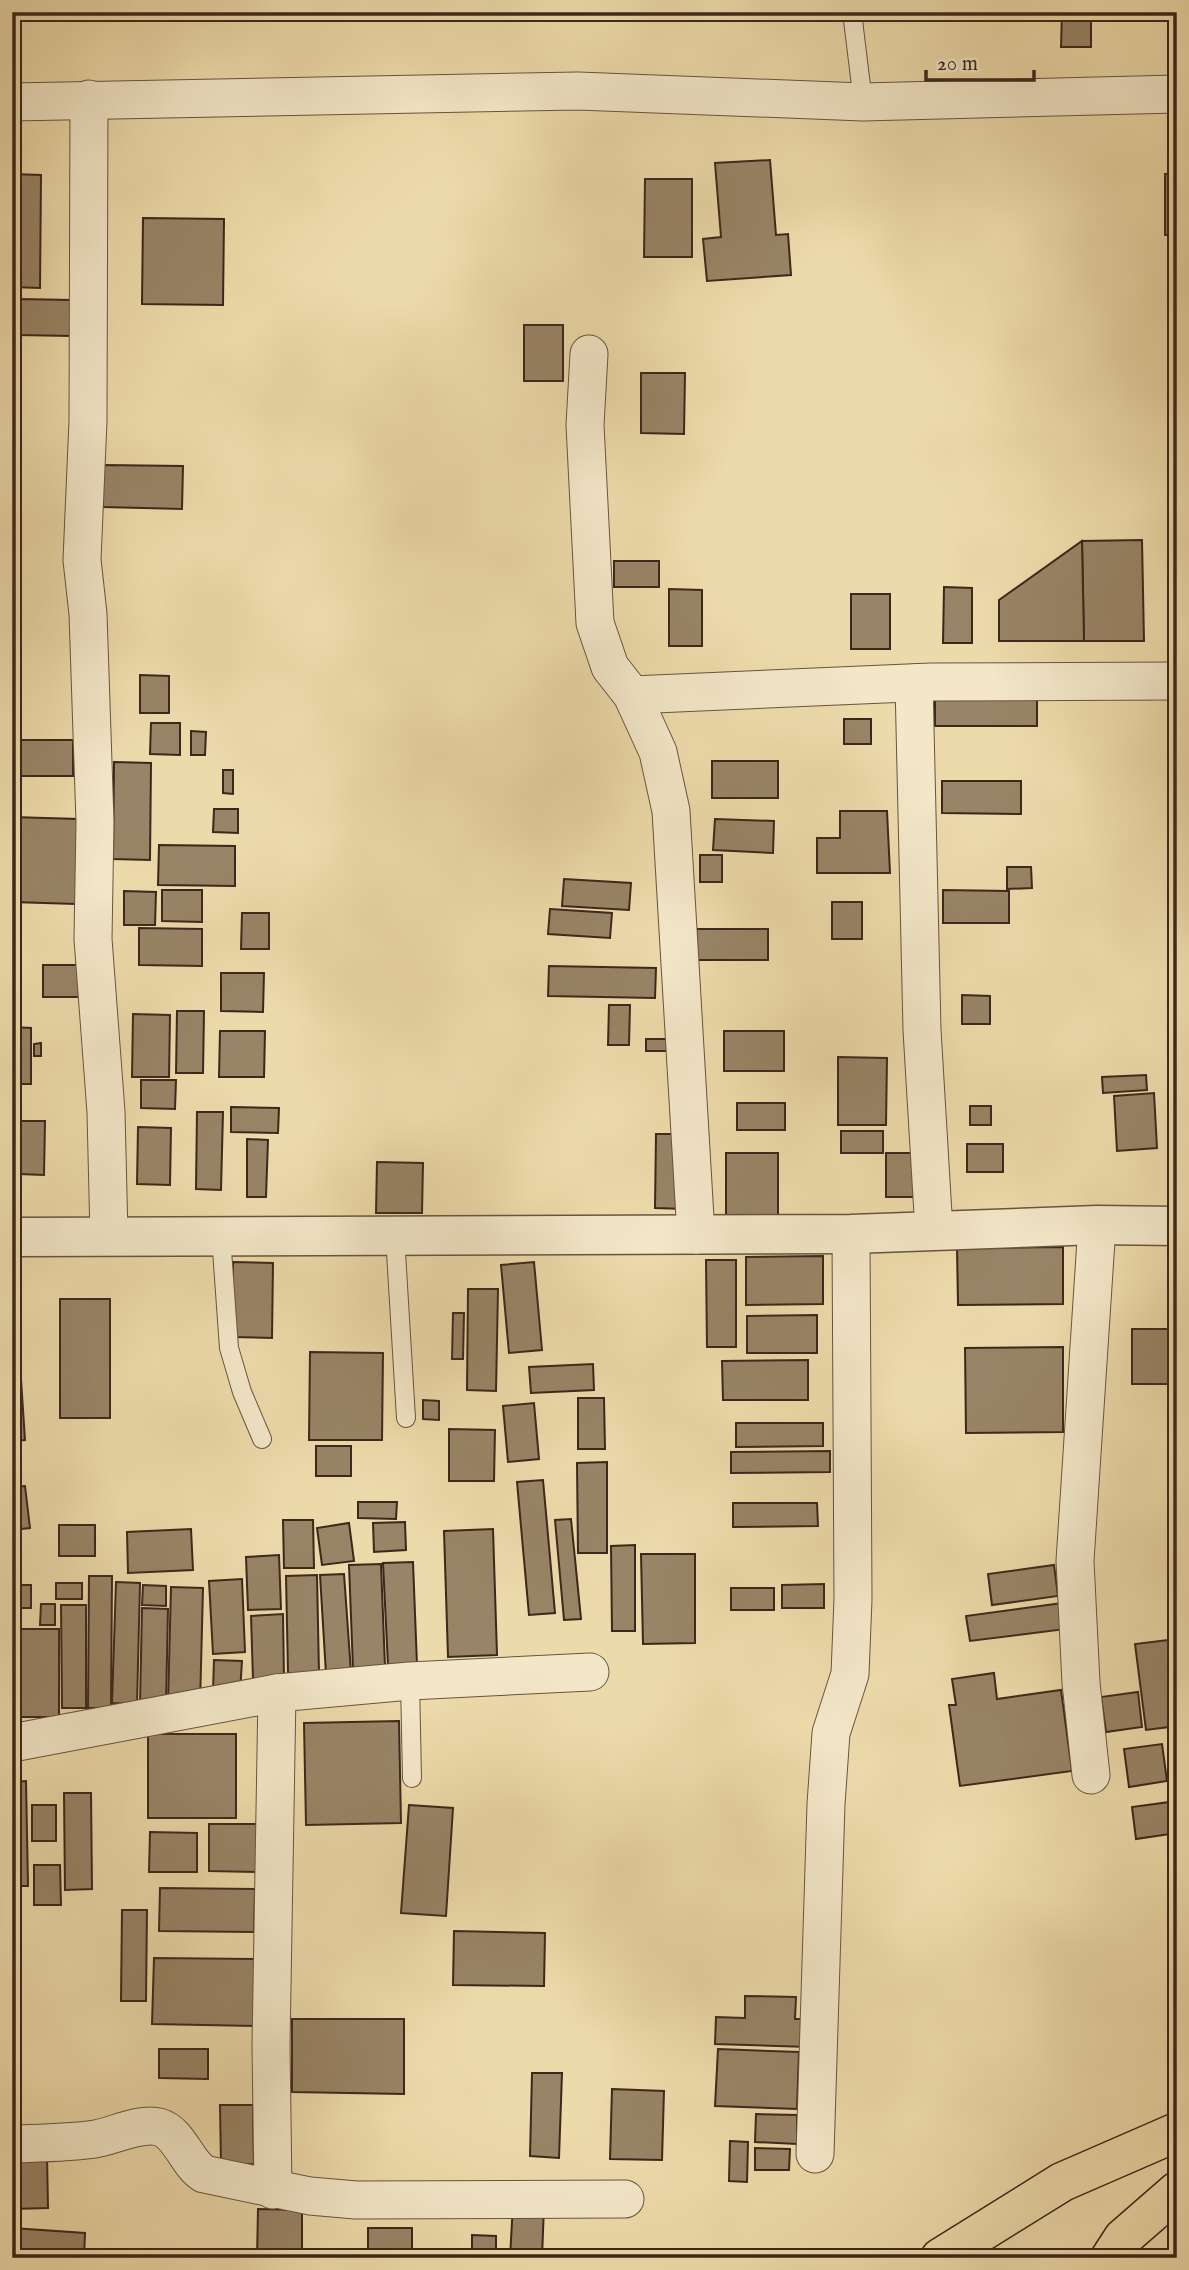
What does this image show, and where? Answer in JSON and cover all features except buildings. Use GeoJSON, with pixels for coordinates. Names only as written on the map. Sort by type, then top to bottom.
{"type":"FeatureCollection","features":[{"type":"Feature","properties":{"kind":"highway"},"geometry":{"type":"LineString","coordinates":[[940,2258],[1062,2182],[1177,2132]]}},
{"type":"Feature","properties":{"kind":"highway"},"geometry":{"type":"LineString","coordinates":[[1110,2258],[1123,2238],[1177,2191]]}},
{"type":"Feature","properties":{"kind":"street"},"geometry":{"type":"LineString","coordinates":[[12,102],[578,92],[863,102],[1177,94]]}},
{"type":"Feature","properties":{"kind":"street"},"geometry":{"type":"LineString","coordinates":[[89,99],[88,421],[82,560],[88,614],[95,833],[93,939],[106,1112],[109,1236]]}},
{"type":"Feature","properties":{"kind":"street"},"geometry":{"type":"LineString","coordinates":[[589,354],[585,437],[595,623],[610,667],[632,695],[658,752],[671,811],[696,1235]]}},
{"type":"Feature","properties":{"kind":"street"},"geometry":{"type":"LineString","coordinates":[[632,695],[914,683],[1177,681]]}},
{"type":"Feature","properties":{"kind":"street"},"geometry":{"type":"LineString","coordinates":[[914,683],[922,1030],[934,1231]]}},
{"type":"Feature","properties":{"kind":"street"},"geometry":{"type":"LineString","coordinates":[[12,1237],[851,1234],[1097,1225],[1177,1226]]}},
{"type":"Feature","properties":{"kind":"street"},"geometry":{"type":"LineString","coordinates":[[1091,1775],[1081,1683],[1075,1561],[1097,1225]]}},
{"type":"Feature","properties":{"kind":"street"},"geometry":{"type":"LineString","coordinates":[[815,2154],[826,1804],[831,1732],[850,1674],[853,1599],[851,1234]]}},
{"type":"Feature","properties":{"kind":"street"},"geometry":{"type":"LineString","coordinates":[[12,1743],[276,1693],[410,1681],[590,1672]]}},
{"type":"Feature","properties":{"kind":"street"},"geometry":{"type":"LineString","coordinates":[[273,2190],[271,2046],[276,1693]]}},
{"type":"Feature","properties":{"kind":"street"},"geometry":{"type":"LineString","coordinates":[[12,2144],[94,2139],[147,2127],[160,2127],[171,2134],[195,2169],[204,2174],[273,2190],[356,2200],[625,2199]]}},
{"type":"Feature","properties":{"kind":"lane"},"geometry":{"type":"LineString","coordinates":[[852,12],[863,102]]}},
{"type":"Feature","properties":{"kind":"lane"},"geometry":{"type":"LineString","coordinates":[[221,1236],[229,1348],[242,1392],[262,1439]]}},
{"type":"Feature","properties":{"kind":"lane"},"geometry":{"type":"LineString","coordinates":[[395,1236],[405,1418]]}},
{"type":"Feature","properties":{"kind":"lane"},"geometry":{"type":"LineString","coordinates":[[410,1681],[412,1778]]}}]}
